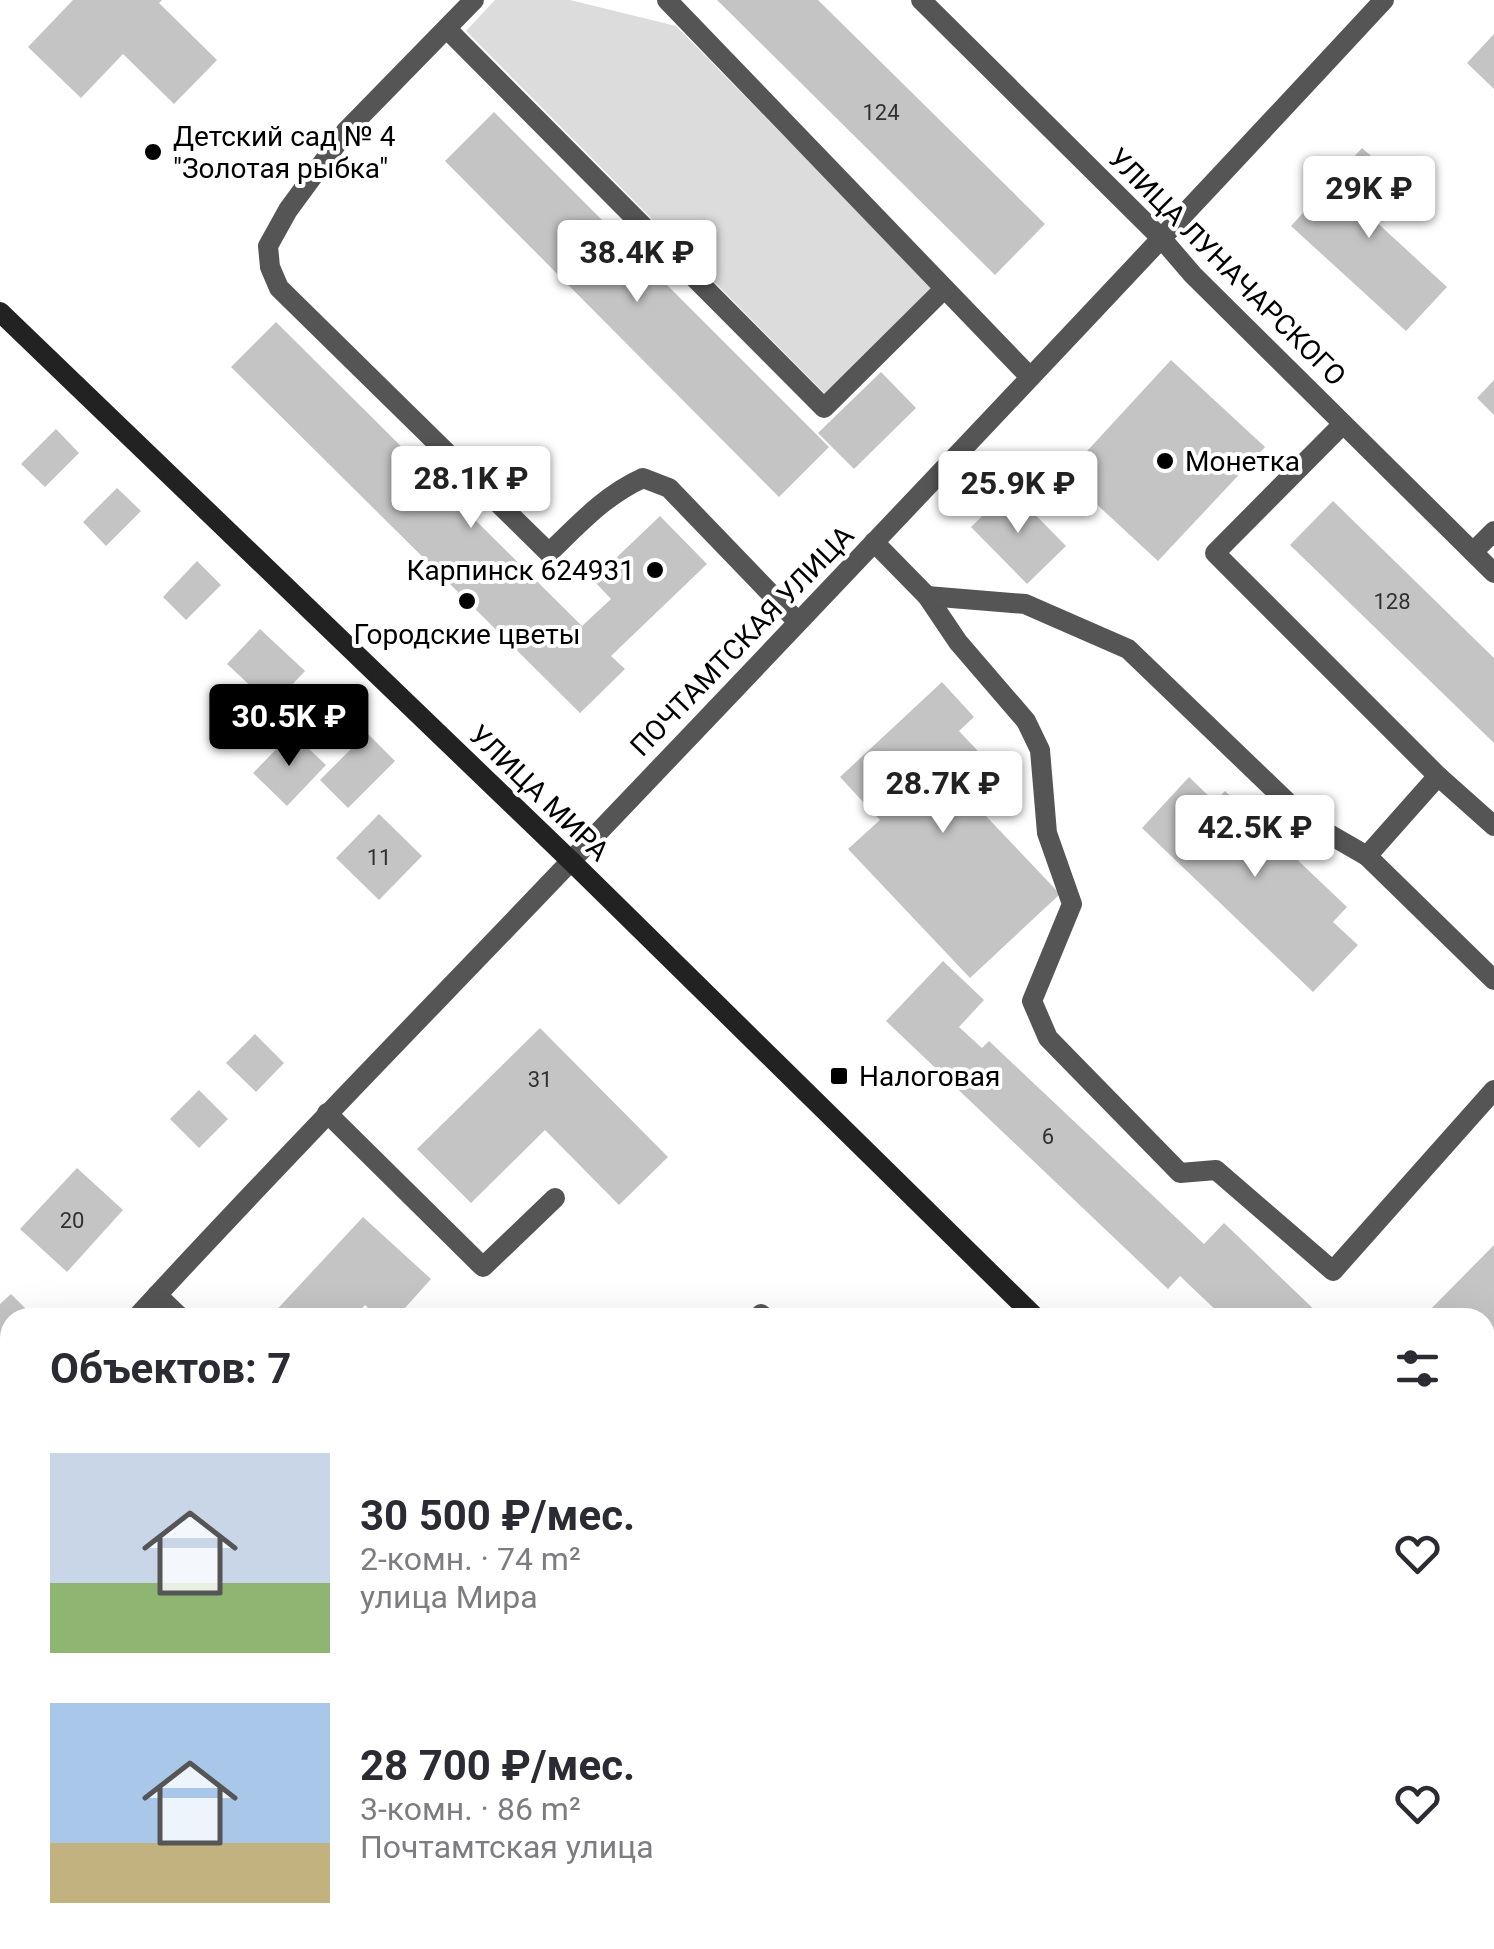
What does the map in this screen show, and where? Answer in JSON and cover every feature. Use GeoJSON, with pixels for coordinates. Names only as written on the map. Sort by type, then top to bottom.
{"type":"FeatureCollection","features":[{"type":"Feature","properties":{"kind":"main road","name":"УЛИЦА МИРА"},"geometry":{"type":"LineString","coordinates":[[0,312],[571,861],[1026,1308]]}},
{"type":"Feature","properties":{"kind":"street"},"geometry":{"type":"LineString","coordinates":[[474,0],[346,132],[288,210],[268,246],[278,288],[549,553],[598,506],[643,478],[669,488],[798,622]]}},
{"type":"Feature","properties":{"kind":"street"},"geometry":{"type":"LineString","coordinates":[[667,0],[1030,377]]}},
{"type":"Feature","properties":{"kind":"street","name":"УЛИЦА ЛУНАЧАРСКОГО"},"geometry":{"type":"LineString","coordinates":[[921,0],[1494,573]]}},
{"type":"Feature","properties":{"kind":"street","name":"ПОЧТАМТСКАЯ УЛИЦА"},"geometry":{"type":"LineString","coordinates":[[145,1308],[1162,240],[1384,0]]}},
{"type":"Feature","properties":{"kind":"street"},"geometry":{"type":"LineString","coordinates":[[447,28],[824,408],[944,289]]}},
{"type":"Feature","properties":{"kind":"street"},"geometry":{"type":"LineString","coordinates":[[1344,424],[1215,553],[1438,776],[1494,826]]}},
{"type":"Feature","properties":{"kind":"street"},"geometry":{"type":"LineString","coordinates":[[1473,552],[1494,531]]}},
{"type":"Feature","properties":{"kind":"street"},"geometry":{"type":"LineString","coordinates":[[874,542],[926,596],[958,642],[1026,721],[1040,750],[1047,833],[1072,904],[1032,1000],[1048,1038],[1180,1173],[1216,1170],[1333,1270],[1494,1090]]}},
{"type":"Feature","properties":{"kind":"street"},"geometry":{"type":"LineString","coordinates":[[926,596],[1025,604],[1128,650],[1308,822],[1367,856],[1494,980]]}},
{"type":"Feature","properties":{"kind":"street"},"geometry":{"type":"LineString","coordinates":[[1367,856],[1438,776]]}},
{"type":"Feature","properties":{"kind":"street"},"geometry":{"type":"LineString","coordinates":[[327,1113],[483,1267],[556,1198]]}},
{"type":"Feature","properties":{"kind":"street"},"geometry":{"type":"LineString","coordinates":[[156,1295],[170,1308]]}},
{"type":"Feature","properties":{"kind":"shaded area"},"geometry":{"type":"Polygon","coordinates":[[[495,0],[570,0],[676,26],[934,289],[827,396],[466,31],[495,0]]]}},
{"type":"Feature","properties":{"kind":"building"},"geometry":{"type":"Polygon","coordinates":[[[73,0],[162,0],[159,3],[217,60],[174,104],[123,54],[81,98],[28,47],[73,0]]]}},
{"type":"Feature","properties":{"kind":"building"},"geometry":{"type":"Polygon","coordinates":[[[717,0],[818,0],[1045,224],[995,275],[717,0]]]}},
{"type":"Feature","properties":{"kind":"building"},"geometry":{"type":"Polygon","coordinates":[[[1494,34],[1494,89],[1467,63],[1494,34]]]}},
{"type":"Feature","properties":{"kind":"building"},"geometry":{"type":"Polygon","coordinates":[[[494,112],[829,447],[779,497],[445,161],[494,112]]]}},
{"type":"Feature","properties":{"kind":"building"},"geometry":{"type":"Polygon","coordinates":[[[1362,148],[1403,184],[1372,218],[1447,287],[1406,331],[1291,226],[1362,148]]]}},
{"type":"Feature","properties":{"kind":"building"},"geometry":{"type":"Polygon","coordinates":[[[276,322],[582,626],[611,599],[593,580],[660,516],[707,564],[611,656],[625,669],[580,713],[231,367],[276,322]]]}},
{"type":"Feature","properties":{"kind":"building","name":"Монетка"},"geometry":{"type":"Polygon","coordinates":[[[1171,360],[1265,447],[1158,561],[1065,475],[1171,360]]]}},
{"type":"Feature","properties":{"kind":"building"},"geometry":{"type":"Polygon","coordinates":[[[881,372],[916,408],[854,469],[818,433],[881,372]]]}},
{"type":"Feature","properties":{"kind":"building"},"geometry":{"type":"Polygon","coordinates":[[[1494,380],[1494,415],[1477,398],[1494,380]]]}},
{"type":"Feature","properties":{"kind":"building"},"geometry":{"type":"Polygon","coordinates":[[[56,429],[79,453],[45,487],[21,464],[56,429]]]}},
{"type":"Feature","properties":{"kind":"building"},"geometry":{"type":"Polygon","coordinates":[[[117,488],[141,511],[106,546],[83,522],[117,488]]]}},
{"type":"Feature","properties":{"kind":"building"},"geometry":{"type":"Polygon","coordinates":[[[1010,489],[1066,546],[1027,584],[971,527],[1010,489]]]}},
{"type":"Feature","properties":{"kind":"building"},"geometry":{"type":"Polygon","coordinates":[[[1333,501],[1494,658],[1494,743],[1290,545],[1333,501]]]}},
{"type":"Feature","properties":{"kind":"building"},"geometry":{"type":"Polygon","coordinates":[[[197,561],[221,585],[186,620],[163,597],[197,561]]]}},
{"type":"Feature","properties":{"kind":"building"},"geometry":{"type":"Polygon","coordinates":[[[260,629],[305,671],[272,706],[227,664],[260,629]]]}},
{"type":"Feature","properties":{"kind":"building"},"geometry":{"type":"Polygon","coordinates":[[[942,682],[974,717],[959,731],[994,768],[966,795],[1060,894],[970,978],[848,849],[880,820],[840,777],[942,682]]]}},
{"type":"Feature","properties":{"kind":"building"},"geometry":{"type":"Polygon","coordinates":[[[292,733],[326,765],[287,806],[253,773],[292,733]]]}},
{"type":"Feature","properties":{"kind":"building"},"geometry":{"type":"Polygon","coordinates":[[[367,733],[395,761],[348,808],[320,780],[367,733]]]}},
{"type":"Feature","properties":{"kind":"building"},"geometry":{"type":"Polygon","coordinates":[[[1189,777],[1215,802],[1225,791],[1347,907],[1333,922],[1358,945],[1313,992],[1142,828],[1189,777]]]}},
{"type":"Feature","properties":{"kind":"building"},"geometry":{"type":"Polygon","coordinates":[[[379,814],[422,856],[379,900],[336,858],[379,814]]]}},
{"type":"Feature","properties":{"kind":"building"},"geometry":{"type":"Polygon","coordinates":[[[943,961],[984,1000],[959,1027],[982,1048],[989,1041],[1204,1244],[1224,1223],[1313,1308],[1214,1308],[1180,1276],[1168,1289],[886,1021],[943,961]]]}},
{"type":"Feature","properties":{"kind":"building"},"geometry":{"type":"Polygon","coordinates":[[[540,1028],[668,1157],[619,1205],[545,1130],[471,1203],[417,1149],[540,1028]]]}},
{"type":"Feature","properties":{"kind":"building"},"geometry":{"type":"Polygon","coordinates":[[[255,1034],[284,1063],[256,1092],[226,1063],[255,1034]]]}},
{"type":"Feature","properties":{"kind":"building"},"geometry":{"type":"Polygon","coordinates":[[[199,1090],[228,1119],[199,1148],[170,1119],[199,1090]]]}},
{"type":"Feature","properties":{"kind":"building"},"geometry":{"type":"Polygon","coordinates":[[[77,1168],[123,1210],[67,1272],[20,1229],[77,1168]]]}},
{"type":"Feature","properties":{"kind":"building"},"geometry":{"type":"Polygon","coordinates":[[[363,1217],[431,1279],[405,1308],[278,1308],[363,1217]]]}},
{"type":"Feature","properties":{"kind":"building"},"geometry":{"type":"Polygon","coordinates":[[[1494,1245],[1494,1308],[1432,1308],[1494,1245]]]}},
{"type":"Feature","properties":{"kind":"building"},"geometry":{"type":"Polygon","coordinates":[[[11,1294],[25,1308],[0,1308],[11,1294]]]}},
{"type":"Feature","properties":{"kind":"place","name":"Детский сад № 4 \"Золотая рыбка\""},"geometry":{"type":"Point","coordinates":[153,152]}},
{"type":"Feature","properties":{"kind":"place","name":"Монетка"},"geometry":{"type":"Point","coordinates":[1165,461]}},
{"type":"Feature","properties":{"kind":"place","name":"Карпинск 624931"},"geometry":{"type":"Point","coordinates":[655,570]}},
{"type":"Feature","properties":{"kind":"place","name":"Городские цветы"},"geometry":{"type":"Point","coordinates":[467,601]}},
{"type":"Feature","properties":{"kind":"place","name":"Налоговая"},"geometry":{"type":"Point","coordinates":[839,1076]}}]}
